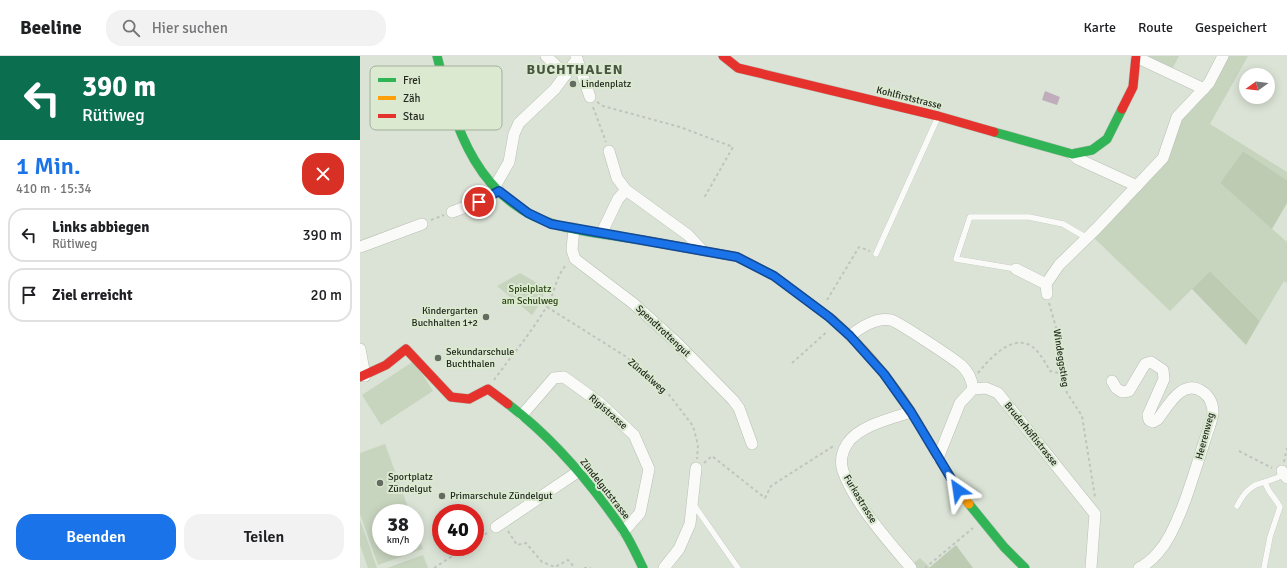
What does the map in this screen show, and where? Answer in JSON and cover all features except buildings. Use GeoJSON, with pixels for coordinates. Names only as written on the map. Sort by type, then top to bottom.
{"type":"FeatureCollection","features":[{"type":"Feature","properties":{"kind":"street"},"geometry":{"type":"LineString","coordinates":[[437,56],[440,66]]}},
{"type":"Feature","properties":{"kind":"street"},"geometry":{"type":"LineString","coordinates":[[546,56],[566,75]]}},
{"type":"Feature","properties":{"kind":"street","name":"Kohlfirststrasse"},"geometry":{"type":"LineString","coordinates":[[723,56],[738,68],[938,116],[1072,154],[1092,150],[1107,138],[1133,87],[1136,57]]}},
{"type":"Feature","properties":{"kind":"street"},"geometry":{"type":"LineString","coordinates":[[1016,269],[1046,289],[1059,265],[1087,238],[1162,158],[1177,117],[1204,89],[1223,56]]}},
{"type":"Feature","properties":{"kind":"street"},"geometry":{"type":"LineString","coordinates":[[1136,57],[1204,89]]}},
{"type":"Feature","properties":{"kind":"street"},"geometry":{"type":"LineString","coordinates":[[452,212],[479,202],[497,189],[509,162],[514,134],[519,123],[555,89],[577,58]]}},
{"type":"Feature","properties":{"kind":"street"},"geometry":{"type":"LineString","coordinates":[[577,58],[590,97]]}},
{"type":"Feature","properties":{"kind":"street"},"geometry":{"type":"LineString","coordinates":[[459,130],[480,171],[497,189],[528,213],[551,224],[737,257],[774,276],[821,310],[850,336],[884,374],[911,412],[958,490],[1004,547],[1025,568]]}},
{"type":"Feature","properties":{"kind":"street"},"geometry":{"type":"LineString","coordinates":[[609,151],[617,178],[626,190],[688,235],[702,250]]}},
{"type":"Feature","properties":{"kind":"street"},"geometry":{"type":"LineString","coordinates":[[1072,154],[1078,159],[1136,186]]}},
{"type":"Feature","properties":{"kind":"street"},"geometry":{"type":"LineString","coordinates":[[602,232],[618,200],[626,190]]}},
{"type":"Feature","properties":{"kind":"street"},"geometry":{"type":"LineString","coordinates":[[360,247],[422,224]]}},
{"type":"Feature","properties":{"kind":"street"},"geometry":{"type":"LineString","coordinates":[[574,228],[572,250],[575,259]]}},
{"type":"Feature","properties":{"kind":"street","name":"Spendtrottengut"},"geometry":{"type":"LineString","coordinates":[[575,259],[634,304],[676,342],[734,400],[739,408],[752,444]]}},
{"type":"Feature","properties":{"kind":"street"},"geometry":{"type":"LineString","coordinates":[[850,336],[858,330],[878,320],[893,320],[961,365],[972,384],[960,404],[938,458]]}},
{"type":"Feature","properties":{"kind":"street"},"geometry":{"type":"LineString","coordinates":[[360,349],[363,377],[386,365],[406,349],[451,397],[469,399],[488,389]]}},
{"type":"Feature","properties":{"kind":"street","name":"Heerenweg"},"geometry":{"type":"LineString","coordinates":[[1112,382],[1116,388],[1122,392],[1129,391],[1144,364],[1151,362],[1163,370],[1164,379],[1148,415],[1149,420],[1153,422],[1158,419],[1178,394],[1184,389],[1191,387],[1199,389],[1207,395],[1212,403],[1213,414],[1194,473],[1170,535],[1155,556],[1139,568]]}},
{"type":"Feature","properties":{"kind":"street","name":"Rigistrasse"},"geometry":{"type":"LineString","coordinates":[[522,415],[554,378],[564,377],[600,403],[634,435],[649,469],[640,514],[624,531]]}},
{"type":"Feature","properties":{"kind":"street","name":"Bruderhöflistrasse"},"geometry":{"type":"LineString","coordinates":[[972,384],[998,393],[1095,514]]}},
{"type":"Feature","properties":{"kind":"street","name":"Zündelgutstrasse"},"geometry":{"type":"LineString","coordinates":[[488,389],[522,415],[579,471],[624,531],[643,568]]}},
{"type":"Feature","properties":{"kind":"street"},"geometry":{"type":"LineString","coordinates":[[847,444],[857,434],[878,422],[911,412]]}},
{"type":"Feature","properties":{"kind":"street","name":"Furkastrasse"},"geometry":{"type":"LineString","coordinates":[[847,444],[842,456],[843,470],[852,490],[881,533],[911,568]]}},
{"type":"Feature","properties":{"kind":"street"},"geometry":{"type":"LineString","coordinates":[[664,568],[679,548],[690,524],[696,468]]}},
{"type":"Feature","properties":{"kind":"street"},"geometry":{"type":"LineString","coordinates":[[499,525],[579,471]]}},
{"type":"Feature","properties":{"kind":"street"},"geometry":{"type":"LineString","coordinates":[[1091,568],[1095,514]]}},
{"type":"Feature","properties":{"kind":"lane"},"geometry":{"type":"LineString","coordinates":[[876,254],[938,116]]}},
{"type":"Feature","properties":{"kind":"lane"},"geometry":{"type":"LineString","coordinates":[[1016,269],[956,259],[970,217],[1029,217],[1063,224],[1087,238]]}},
{"type":"Feature","properties":{"kind":"lane"},"geometry":{"type":"LineString","coordinates":[[1237,506],[1247,490],[1256,484],[1285,475]]}},
{"type":"Feature","properties":{"kind":"lane"},"geometry":{"type":"LineString","coordinates":[[1264,568],[1270,537],[1280,507],[1276,498],[1268,491],[1265,482]]}},
{"type":"Feature","properties":{"kind":"lane"},"geometry":{"type":"LineString","coordinates":[[692,503],[738,568]]}},
{"type":"Feature","properties":{"kind":"path"},"geometry":{"type":"LineString","coordinates":[[590,97],[609,151]]}},
{"type":"Feature","properties":{"kind":"path"},"geometry":{"type":"LineString","coordinates":[[590,97],[603,106],[680,127],[734,147],[704,198]]}},
{"type":"Feature","properties":{"kind":"path"},"geometry":{"type":"LineString","coordinates":[[422,224],[452,212]]}},
{"type":"Feature","properties":{"kind":"path"},"geometry":{"type":"LineString","coordinates":[[821,310],[859,247],[876,254]]}},
{"type":"Feature","properties":{"kind":"path"},"geometry":{"type":"LineString","coordinates":[[488,389],[547,307],[555,292],[556,285],[564,267],[575,259]]}},
{"type":"Feature","properties":{"kind":"path","name":"Windeggstieg"},"geometry":{"type":"LineString","coordinates":[[1046,289],[1058,334],[1062,374],[1067,393],[1082,416],[1094,491],[1095,514]]}},
{"type":"Feature","properties":{"kind":"path","name":"Zündelweg"},"geometry":{"type":"LineString","coordinates":[[547,307],[625,356],[667,392],[693,426],[697,434],[698,445],[696,468]]}},
{"type":"Feature","properties":{"kind":"path"},"geometry":{"type":"LineString","coordinates":[[792,363],[837,324]]}},
{"type":"Feature","properties":{"kind":"path"},"geometry":{"type":"LineString","coordinates":[[972,384],[1002,348],[1015,343],[1030,345],[1036,350],[1050,371],[1062,374]]}},
{"type":"Feature","properties":{"kind":"path"},"geometry":{"type":"LineString","coordinates":[[696,468],[712,456],[765,498],[771,486],[841,441],[847,444]]}},
{"type":"Feature","properties":{"kind":"path"},"geometry":{"type":"LineString","coordinates":[[1239,451],[1285,475],[1287,448]]}},
{"type":"Feature","properties":{"kind":"path"},"geometry":{"type":"LineString","coordinates":[[925,568],[982,520]]}},
{"type":"Feature","properties":{"kind":"path"},"geometry":{"type":"LineString","coordinates":[[484,535],[499,525],[517,545],[526,543],[542,562],[555,567],[568,560],[575,568]]}},
{"type":"Feature","properties":{"kind":"path"},"geometry":{"type":"LineString","coordinates":[[434,568],[452,556]]}},
{"type":"Feature","properties":{"kind":"path"},"geometry":{"type":"LineString","coordinates":[[584,568],[591,568]]}},
{"type":"Feature","properties":{"kind":"green space"},"geometry":{"type":"Polygon","coordinates":[[[1141,56],[1179,56],[1171,71],[1141,56]]]}},
{"type":"Feature","properties":{"kind":"green space"},"geometry":{"type":"Polygon","coordinates":[[[1218,56],[1248,56],[1241,68],[1239,68],[1239,72],[1210,124],[1287,172],[1287,180],[1243,151],[1220,183],[1287,242],[1287,283],[1284,281],[1260,321],[1210,271],[1170,311],[1091,235],[1162,165],[1177,126],[1218,56]]]}},
{"type":"Feature","properties":{"kind":"green space"},"geometry":{"type":"Polygon","coordinates":[[[1243,151],[1287,180],[1287,203],[1272,229],[1220,183],[1243,151]]]}},
{"type":"Feature","properties":{"kind":"green space"},"geometry":{"type":"Polygon","coordinates":[[[1210,271],[1260,321],[1246,345],[1192,289],[1210,271]]]}},
{"type":"Feature","properties":{"kind":"green space","name":"Spielplatz am Schulweg"},"geometry":{"type":"Polygon","coordinates":[[[520,273],[546,288],[541,302],[532,315],[497,286],[520,273]]]}},
{"type":"Feature","properties":{"kind":"green space"},"geometry":{"type":"Polygon","coordinates":[[[414,361],[433,391],[381,425],[362,395],[414,361]]]}},
{"type":"Feature","properties":{"kind":"green space","name":"Sportplatz Zündelgut"},"geometry":{"type":"Polygon","coordinates":[[[385,444],[407,504],[372,504],[372,548],[360,514],[360,453],[385,444]]]}},
{"type":"Feature","properties":{"kind":"green space"},"geometry":{"type":"Polygon","coordinates":[[[360,520],[377,568],[368,568],[360,545],[360,520]]]}},
{"type":"Feature","properties":{"kind":"green space"},"geometry":{"type":"Polygon","coordinates":[[[956,545],[973,568],[929,568],[956,545]]]}},
{"type":"Feature","properties":{"kind":"green space","name":"Sportplatz Zündelgut"},"geometry":{"type":"Polygon","coordinates":[[[375,556],[403,556],[378,565],[375,556]]]}},
{"type":"Feature","properties":{"kind":"green space"},"geometry":{"type":"Polygon","coordinates":[[[423,556],[428,568],[387,568],[423,556]]]}},
{"type":"Feature","properties":{"kind":"green space"},"geometry":{"type":"Polygon","coordinates":[[[920,558],[930,568],[914,568],[911,565],[920,558]]]}},
{"type":"Feature","properties":{"kind":"shaded area"},"geometry":{"type":"Polygon","coordinates":[[[1045,91],[1060,97],[1057,105],[1042,100],[1045,91]]]}},
{"type":"Feature","properties":{"kind":"traffic: fast"},"geometry":{"type":"LineString","coordinates":[[437,56],[440,66]]}},
{"type":"Feature","properties":{"kind":"traffic: fast"},"geometry":{"type":"LineString","coordinates":[[994,132],[1072,154],[1092,150],[1107,139],[1122,109]]}},
{"type":"Feature","properties":{"kind":"traffic: fast"},"geometry":{"type":"LineString","coordinates":[[460,130],[474,160],[490,182],[509,200],[532,215],[560,226],[642,240]]}},
{"type":"Feature","properties":{"kind":"traffic: fast"},"geometry":{"type":"LineString","coordinates":[[508,404],[525,417],[556,446],[598,495],[623,530],[643,568]]}},
{"type":"Feature","properties":{"kind":"traffic: fast"},"geometry":{"type":"LineString","coordinates":[[969,504],[1004,547],[1025,568]]}},
{"type":"Feature","properties":{"kind":"traffic: slow"},"geometry":{"type":"LineString","coordinates":[[833,320],[876,364],[895,388],[912,413],[953,482],[969,504]]}},
{"type":"Feature","properties":{"kind":"traffic: jam"},"geometry":{"type":"LineString","coordinates":[[723,56],[738,68],[938,116],[994,132]]}},
{"type":"Feature","properties":{"kind":"traffic: jam"},"geometry":{"type":"LineString","coordinates":[[1122,109],[1133,87],[1136,56]]}},
{"type":"Feature","properties":{"kind":"traffic: jam"},"geometry":{"type":"LineString","coordinates":[[642,240],[737,257],[774,276],[833,320]]}},
{"type":"Feature","properties":{"kind":"traffic: jam"},"geometry":{"type":"LineString","coordinates":[[360,377],[386,365],[406,349],[451,397],[469,399],[488,389],[508,404]]}},
{"type":"Feature","properties":{"kind":"place","name":"Lindenplatz"},"geometry":{"type":"Point","coordinates":[573,84]}},
{"type":"Feature","properties":{"kind":"place","name":"Kindergarten Buchhalten 1+2"},"geometry":{"type":"Point","coordinates":[486,317]}},
{"type":"Feature","properties":{"kind":"place","name":"Sekundarschule Buchthalen"},"geometry":{"type":"Point","coordinates":[438,358]}},
{"type":"Feature","properties":{"kind":"place","name":"Sportplatz Zündelgut"},"geometry":{"type":"Point","coordinates":[380,483]}},
{"type":"Feature","properties":{"kind":"place","name":"Primarschule Zündelgut"},"geometry":{"type":"Point","coordinates":[442,496]}},
{"type":"Feature","properties":{"kind":"district","name":"BUCHTHALEN"},"geometry":{"type":"Point","coordinates":[575,69]}},
{"type":"Feature","properties":{"kind":"route"},"geometry":{"type":"LineString","coordinates":[[479,202],[499,191],[510,201],[528,213],[551,224],[737,257],[774,276],[829,317],[850,336],[884,374],[919,424],[958,490]]}}]}
